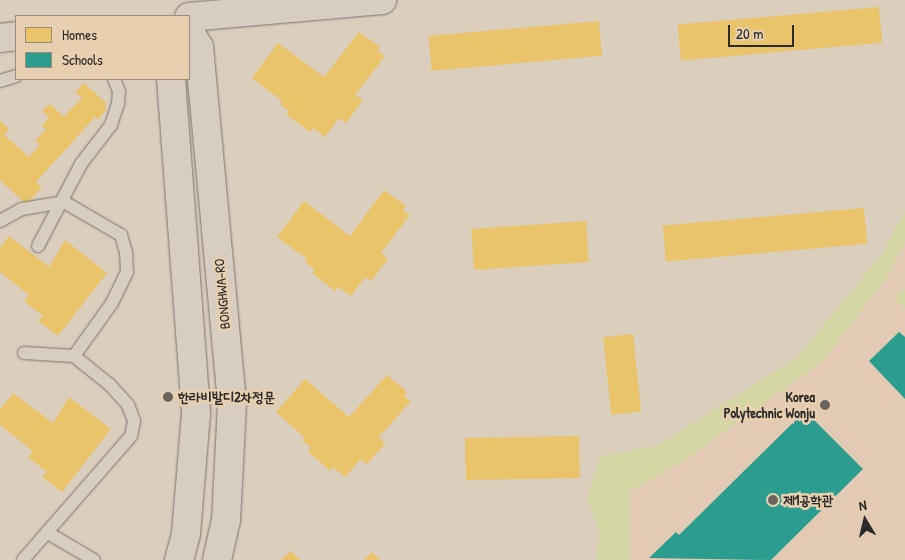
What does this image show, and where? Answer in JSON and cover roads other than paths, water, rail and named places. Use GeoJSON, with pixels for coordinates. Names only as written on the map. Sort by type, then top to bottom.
{"type":"FeatureCollection","features":[{"type":"Feature","properties":{"kind":"street"},"geometry":{"type":"LineString","coordinates":[[190,17],[382,0]]}},
{"type":"Feature","properties":{"kind":"street","name":"BONGHWA-RO"},"geometry":{"type":"LineString","coordinates":[[190,32],[200,47],[232,403],[226,520],[216,560]]}},
{"type":"Feature","properties":{"kind":"street"},"geometry":{"type":"LineString","coordinates":[[0,38],[15,36]]}},
{"type":"Feature","properties":{"kind":"street"},"geometry":{"type":"LineString","coordinates":[[171,80],[196,414],[186,534],[179,560]]}},
{"type":"Feature","properties":{"kind":"lane"},"geometry":{"type":"LineString","coordinates":[[0,81],[15,76]]}},
{"type":"Feature","properties":{"kind":"lane"},"geometry":{"type":"LineString","coordinates":[[38,246],[64,202],[82,164],[111,125],[118,104],[119,90],[114,80]]}},
{"type":"Feature","properties":{"kind":"lane"},"geometry":{"type":"LineString","coordinates":[[0,221],[22,209],[64,202],[121,235],[126,253],[127,272],[112,303],[74,356]]}},
{"type":"Feature","properties":{"kind":"lane"},"geometry":{"type":"LineString","coordinates":[[22,560],[48,533],[125,443],[132,428],[128,405],[110,385],[74,356],[24,353]]}},
{"type":"Feature","properties":{"kind":"lane"},"geometry":{"type":"LineString","coordinates":[[48,533],[94,560]]}},
{"type":"Feature","properties":{"kind":"place","name":"한라비발디2차정문"},"geometry":{"type":"Point","coordinates":[168,397]}},
{"type":"Feature","properties":{"kind":"place","name":"Korea Polytechnic Wonju"},"geometry":{"type":"Point","coordinates":[825,405]}},
{"type":"Feature","properties":{"kind":"place","name":"제1공학관"},"geometry":{"type":"Point","coordinates":[773,500]}}]}
